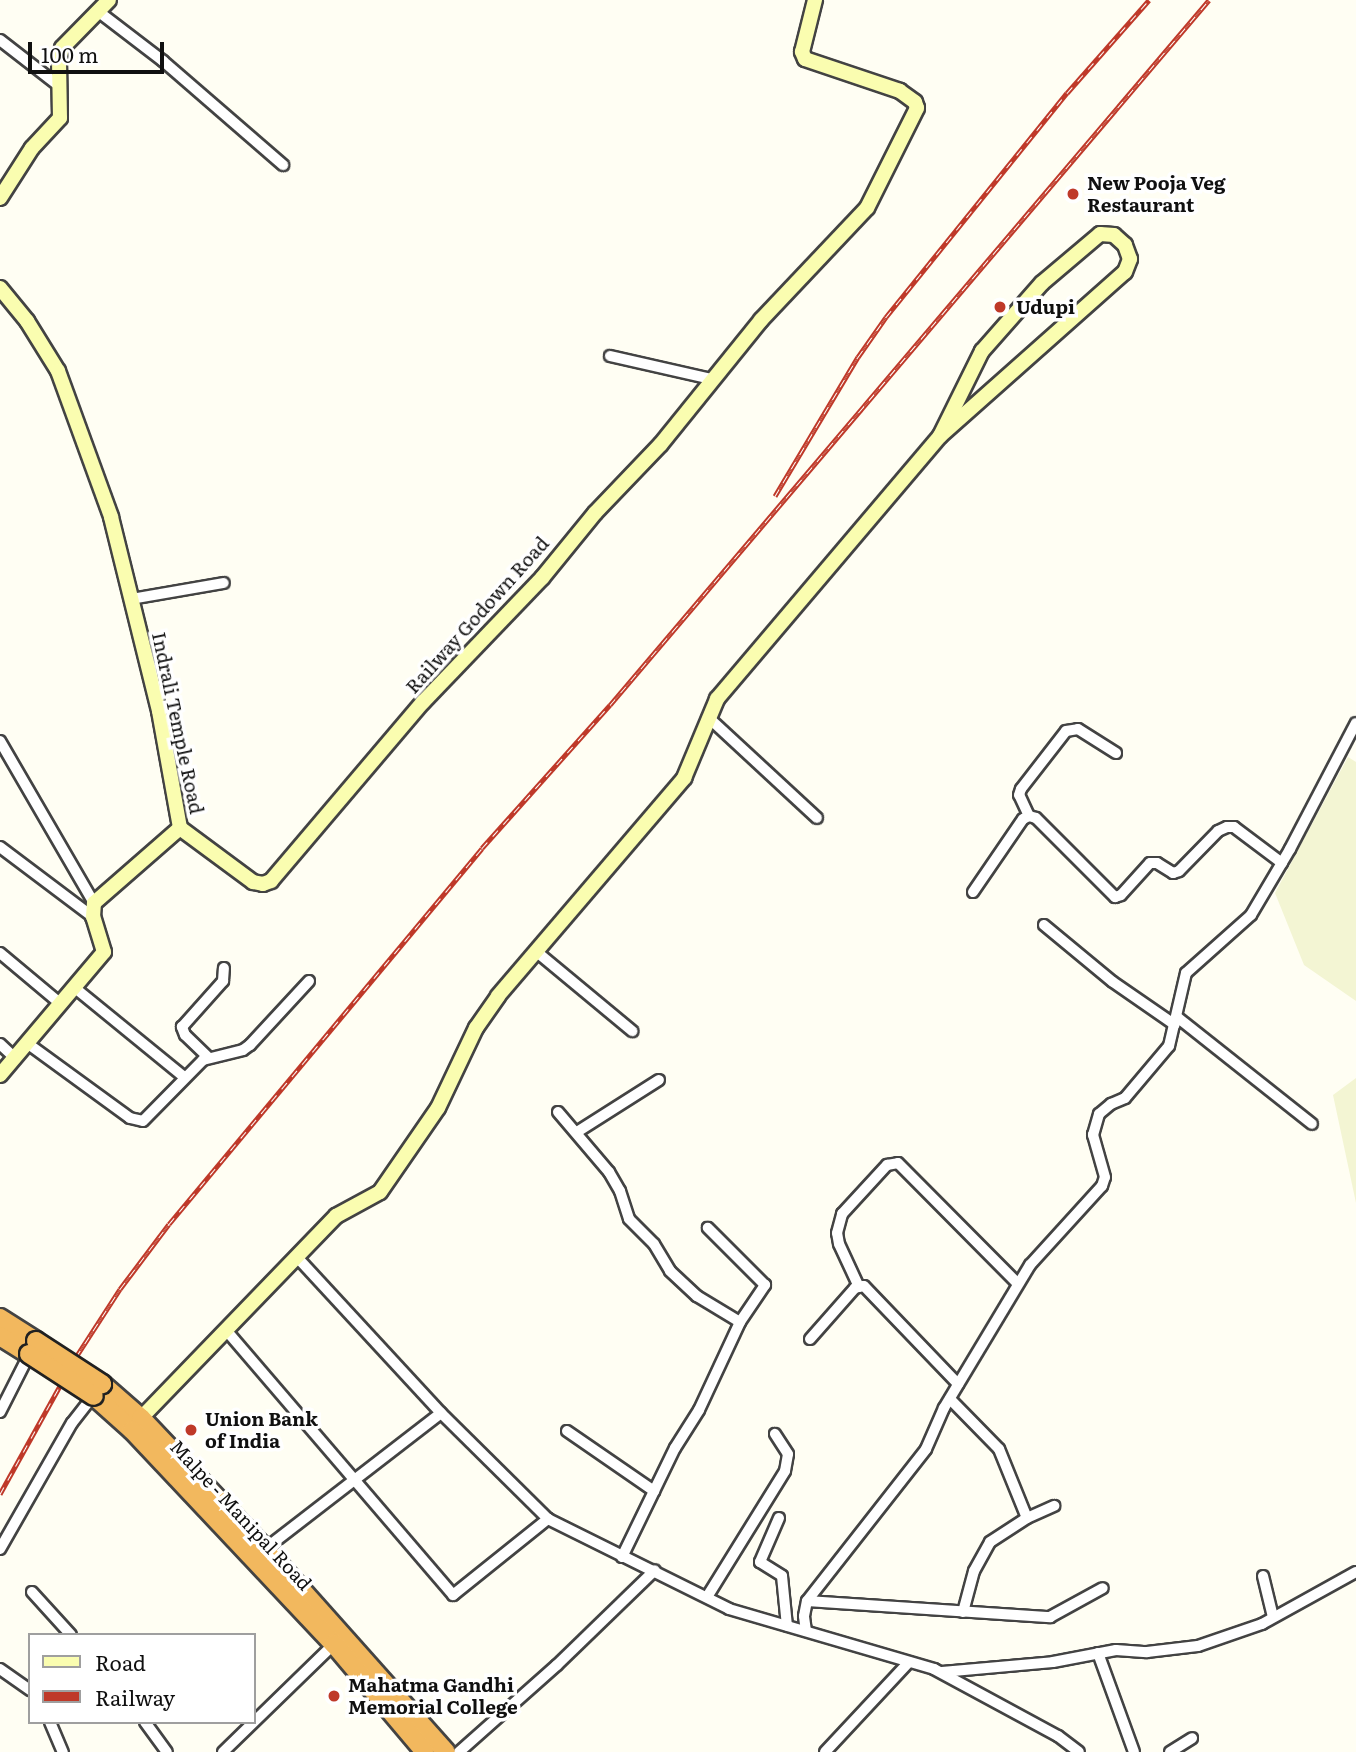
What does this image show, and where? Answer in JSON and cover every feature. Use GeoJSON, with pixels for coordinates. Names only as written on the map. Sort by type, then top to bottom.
{"type":"FeatureCollection","features":[{"type":"Feature","properties":{"kind":"highway"},"geometry":{"type":"LineString","coordinates":[[0,1318],[32,1348]]}},
{"type":"Feature","properties":{"kind":"highway","name":"Malpe - Manipal Road"},"geometry":{"type":"LineString","coordinates":[[0,1336],[32,1348],[141,1418],[265,1549],[446,1752]]}},
{"type":"Feature","properties":{"kind":"highway","name":"Malpe - Manipal Road"},"geometry":{"type":"LineString","coordinates":[[98,1390],[132,1430],[334,1644],[425,1752]]}},
{"type":"Feature","properties":{"kind":"street","name":"Railway Godown Road"},"geometry":{"type":"LineString","coordinates":[[180,828],[253,882],[263,884],[271,881],[423,702],[533,588],[595,513],[661,444],[711,379],[867,208],[917,108],[912,97],[900,91],[805,59],[802,52],[815,0]]}},
{"type":"Feature","properties":{"kind":"street"},"geometry":{"type":"LineString","coordinates":[[0,198],[32,148],[60,118],[58,85],[62,48],[104,6],[283,165]]}},
{"type":"Feature","properties":{"kind":"street"},"geometry":{"type":"LineString","coordinates":[[0,40],[58,85]]}},
{"type":"Feature","properties":{"kind":"street"},"geometry":{"type":"LineString","coordinates":[[141,1418],[336,1216],[380,1192],[438,1108],[476,1028],[537,951],[684,778],[717,699],[940,436],[1125,272],[1130,258],[1125,245],[1114,235],[1100,234],[1042,283],[982,351],[940,436]]}},
{"type":"Feature","properties":{"kind":"street","name":"Indrali Temple Road"},"geometry":{"type":"LineString","coordinates":[[0,288],[27,321],[58,371],[111,517],[159,711],[180,828],[94,910]]}},
{"type":"Feature","properties":{"kind":"street"},"geometry":{"type":"LineString","coordinates":[[610,356],[711,379]]}},
{"type":"Feature","properties":{"kind":"street"},"geometry":{"type":"LineString","coordinates":[[131,599],[224,583]]}},
{"type":"Feature","properties":{"kind":"street"},"geometry":{"type":"LineString","coordinates":[[709,718],[817,818]]}},
{"type":"Feature","properties":{"kind":"street"},"geometry":{"type":"LineString","coordinates":[[806,1631],[804,1616],[807,1601],[926,1449],[958,1384],[1030,1265],[1102,1186],[1105,1177],[1093,1135],[1099,1115],[1111,1104],[1125,1098],[1169,1046],[1186,973],[1251,915],[1282,863],[1356,723]]}},
{"type":"Feature","properties":{"kind":"street"},"geometry":{"type":"LineString","coordinates":[[1028,816],[1019,795],[1021,789],[1066,731],[1078,729],[1116,753]]}},
{"type":"Feature","properties":{"kind":"street"},"geometry":{"type":"LineString","coordinates":[[0,741],[94,910],[104,952],[0,1075]]}},
{"type":"Feature","properties":{"kind":"street"},"geometry":{"type":"LineString","coordinates":[[973,892],[1023,819],[1028,816],[1036,818],[1115,897],[1121,895],[1150,863],[1157,863],[1173,873],[1179,871],[1218,831],[1227,827],[1234,827],[1282,863]]}},
{"type":"Feature","properties":{"kind":"street"},"geometry":{"type":"LineString","coordinates":[[0,847],[94,910]]}},
{"type":"Feature","properties":{"kind":"street"},"geometry":{"type":"LineString","coordinates":[[1044,925],[1113,982],[1176,1021],[1311,1124]]}},
{"type":"Feature","properties":{"kind":"street"},"geometry":{"type":"LineString","coordinates":[[537,951],[632,1031]]}},
{"type":"Feature","properties":{"kind":"street"},"geometry":{"type":"LineString","coordinates":[[0,953],[61,1004]]}},
{"type":"Feature","properties":{"kind":"street"},"geometry":{"type":"LineString","coordinates":[[209,1058],[185,1035],[182,1027],[223,981],[224,968]]}},
{"type":"Feature","properties":{"kind":"street"},"geometry":{"type":"LineString","coordinates":[[27,1043],[136,1121],[148,1119],[184,1077],[209,1058],[243,1050],[309,981]]}},
{"type":"Feature","properties":{"kind":"street"},"geometry":{"type":"LineString","coordinates":[[75,988],[184,1077]]}},
{"type":"Feature","properties":{"kind":"street"},"geometry":{"type":"LineString","coordinates":[[0,1044],[15,1058]]}},
{"type":"Feature","properties":{"kind":"street"},"geometry":{"type":"LineString","coordinates":[[577,1132],[659,1080]]}},
{"type":"Feature","properties":{"kind":"street"},"geometry":{"type":"LineString","coordinates":[[558,1112],[577,1132],[620,1191],[629,1219],[654,1244],[670,1271],[697,1296],[740,1322]]}},
{"type":"Feature","properties":{"kind":"street"},"geometry":{"type":"LineString","coordinates":[[859,1287],[839,1244],[837,1233],[842,1214],[887,1165],[898,1163],[1018,1284]]}},
{"type":"Feature","properties":{"kind":"street"},"geometry":{"type":"LineString","coordinates":[[622,1557],[675,1448],[699,1410],[740,1322],[765,1285],[708,1228]]}},
{"type":"Feature","properties":{"kind":"street"},"geometry":{"type":"LineString","coordinates":[[296,1256],[441,1413],[548,1519],[729,1609],[940,1672],[1058,1735],[1079,1752]]}},
{"type":"Feature","properties":{"kind":"street"},"geometry":{"type":"LineString","coordinates":[[810,1339],[859,1287]]}},
{"type":"Feature","properties":{"kind":"street"},"geometry":{"type":"LineString","coordinates":[[859,1287],[867,1288],[958,1384]]}},
{"type":"Feature","properties":{"kind":"street"},"geometry":{"type":"LineString","coordinates":[[226,1330],[453,1595],[548,1519]]}},
{"type":"Feature","properties":{"kind":"street"},"geometry":{"type":"LineString","coordinates":[[0,1412],[32,1348]]}},
{"type":"Feature","properties":{"kind":"street"},"geometry":{"type":"LineString","coordinates":[[0,1549],[72,1423],[98,1390]]}},
{"type":"Feature","properties":{"kind":"street"},"geometry":{"type":"LineString","coordinates":[[950,1399],[999,1449],[1027,1518]]}},
{"type":"Feature","properties":{"kind":"street"},"geometry":{"type":"LineString","coordinates":[[265,1549],[441,1413]]}},
{"type":"Feature","properties":{"kind":"street"},"geometry":{"type":"LineString","coordinates":[[568,1431],[654,1490]]}},
{"type":"Feature","properties":{"kind":"street"},"geometry":{"type":"LineString","coordinates":[[707,1597],[785,1471],[788,1454],[775,1434]]}},
{"type":"Feature","properties":{"kind":"street"},"geometry":{"type":"LineString","coordinates":[[962,1612],[982,1553],[990,1542],[1027,1518],[1054,1506]]}},
{"type":"Feature","properties":{"kind":"street"},"geometry":{"type":"LineString","coordinates":[[779,1518],[760,1562],[782,1576],[788,1626]]}},
{"type":"Feature","properties":{"kind":"street"},"geometry":{"type":"LineString","coordinates":[[459,1752],[557,1665],[655,1570]]}},
{"type":"Feature","properties":{"kind":"street"},"geometry":{"type":"LineString","coordinates":[[940,1672],[1198,1646],[1235,1635],[1356,1572]]}},
{"type":"Feature","properties":{"kind":"street"},"geometry":{"type":"LineString","coordinates":[[1263,1576],[1273,1617]]}},
{"type":"Feature","properties":{"kind":"street"},"geometry":{"type":"LineString","coordinates":[[807,1601],[1050,1617],[1103,1588]]}},
{"type":"Feature","properties":{"kind":"street"},"geometry":{"type":"LineString","coordinates":[[32,1592],[69,1633]]}},
{"type":"Feature","properties":{"kind":"street"},"geometry":{"type":"LineString","coordinates":[[256,1720],[334,1644]]}},
{"type":"Feature","properties":{"kind":"street"},"geometry":{"type":"LineString","coordinates":[[1098,1654],[1134,1752]]}},
{"type":"Feature","properties":{"kind":"street"},"geometry":{"type":"LineString","coordinates":[[825,1752],[909,1662]]}},
{"type":"Feature","properties":{"kind":"street"},"geometry":{"type":"LineString","coordinates":[[0,1669],[28,1689]]}},
{"type":"Feature","properties":{"kind":"street"},"geometry":{"type":"LineString","coordinates":[[51,1724],[63,1752]]}},
{"type":"Feature","properties":{"kind":"street"},"geometry":{"type":"LineString","coordinates":[[146,1724],[167,1752]]}},
{"type":"Feature","properties":{"kind":"street"},"geometry":{"type":"LineString","coordinates":[[223,1752],[252,1724]]}},
{"type":"Feature","properties":{"kind":"street"},"geometry":{"type":"LineString","coordinates":[[1170,1752],[1192,1738]]}},
{"type":"Feature","properties":{"kind":"green space"},"geometry":{"type":"Polygon","coordinates":[[[1348,757],[1356,762],[1356,1001],[1304,965],[1275,893],[1348,757]]]}},
{"type":"Feature","properties":{"kind":"green space"},"geometry":{"type":"Polygon","coordinates":[[[1356,1078],[1356,1203],[1333,1095],[1356,1078]]]}},
{"type":"Feature","properties":{"kind":"railway"},"geometry":{"type":"LineString","coordinates":[[775,496],[858,357],[886,317],[1067,93],[1149,0]]}},
{"type":"Feature","properties":{"kind":"railway"},"geometry":{"type":"LineString","coordinates":[[0,1494],[76,1357],[120,1289],[169,1224],[482,848],[610,705],[1209,0]]}},
{"type":"Feature","properties":{"kind":"place","name":"New Pooja Veg Restaurant"},"geometry":{"type":"Point","coordinates":[1073,194]}},
{"type":"Feature","properties":{"kind":"place","name":"Udupi"},"geometry":{"type":"Point","coordinates":[1000,307]}},
{"type":"Feature","properties":{"kind":"place","name":"Union Bank of India"},"geometry":{"type":"Point","coordinates":[191,1430]}},
{"type":"Feature","properties":{"kind":"place","name":"Mahatma Gandhi Memorial College"},"geometry":{"type":"Point","coordinates":[334,1696]}}]}
